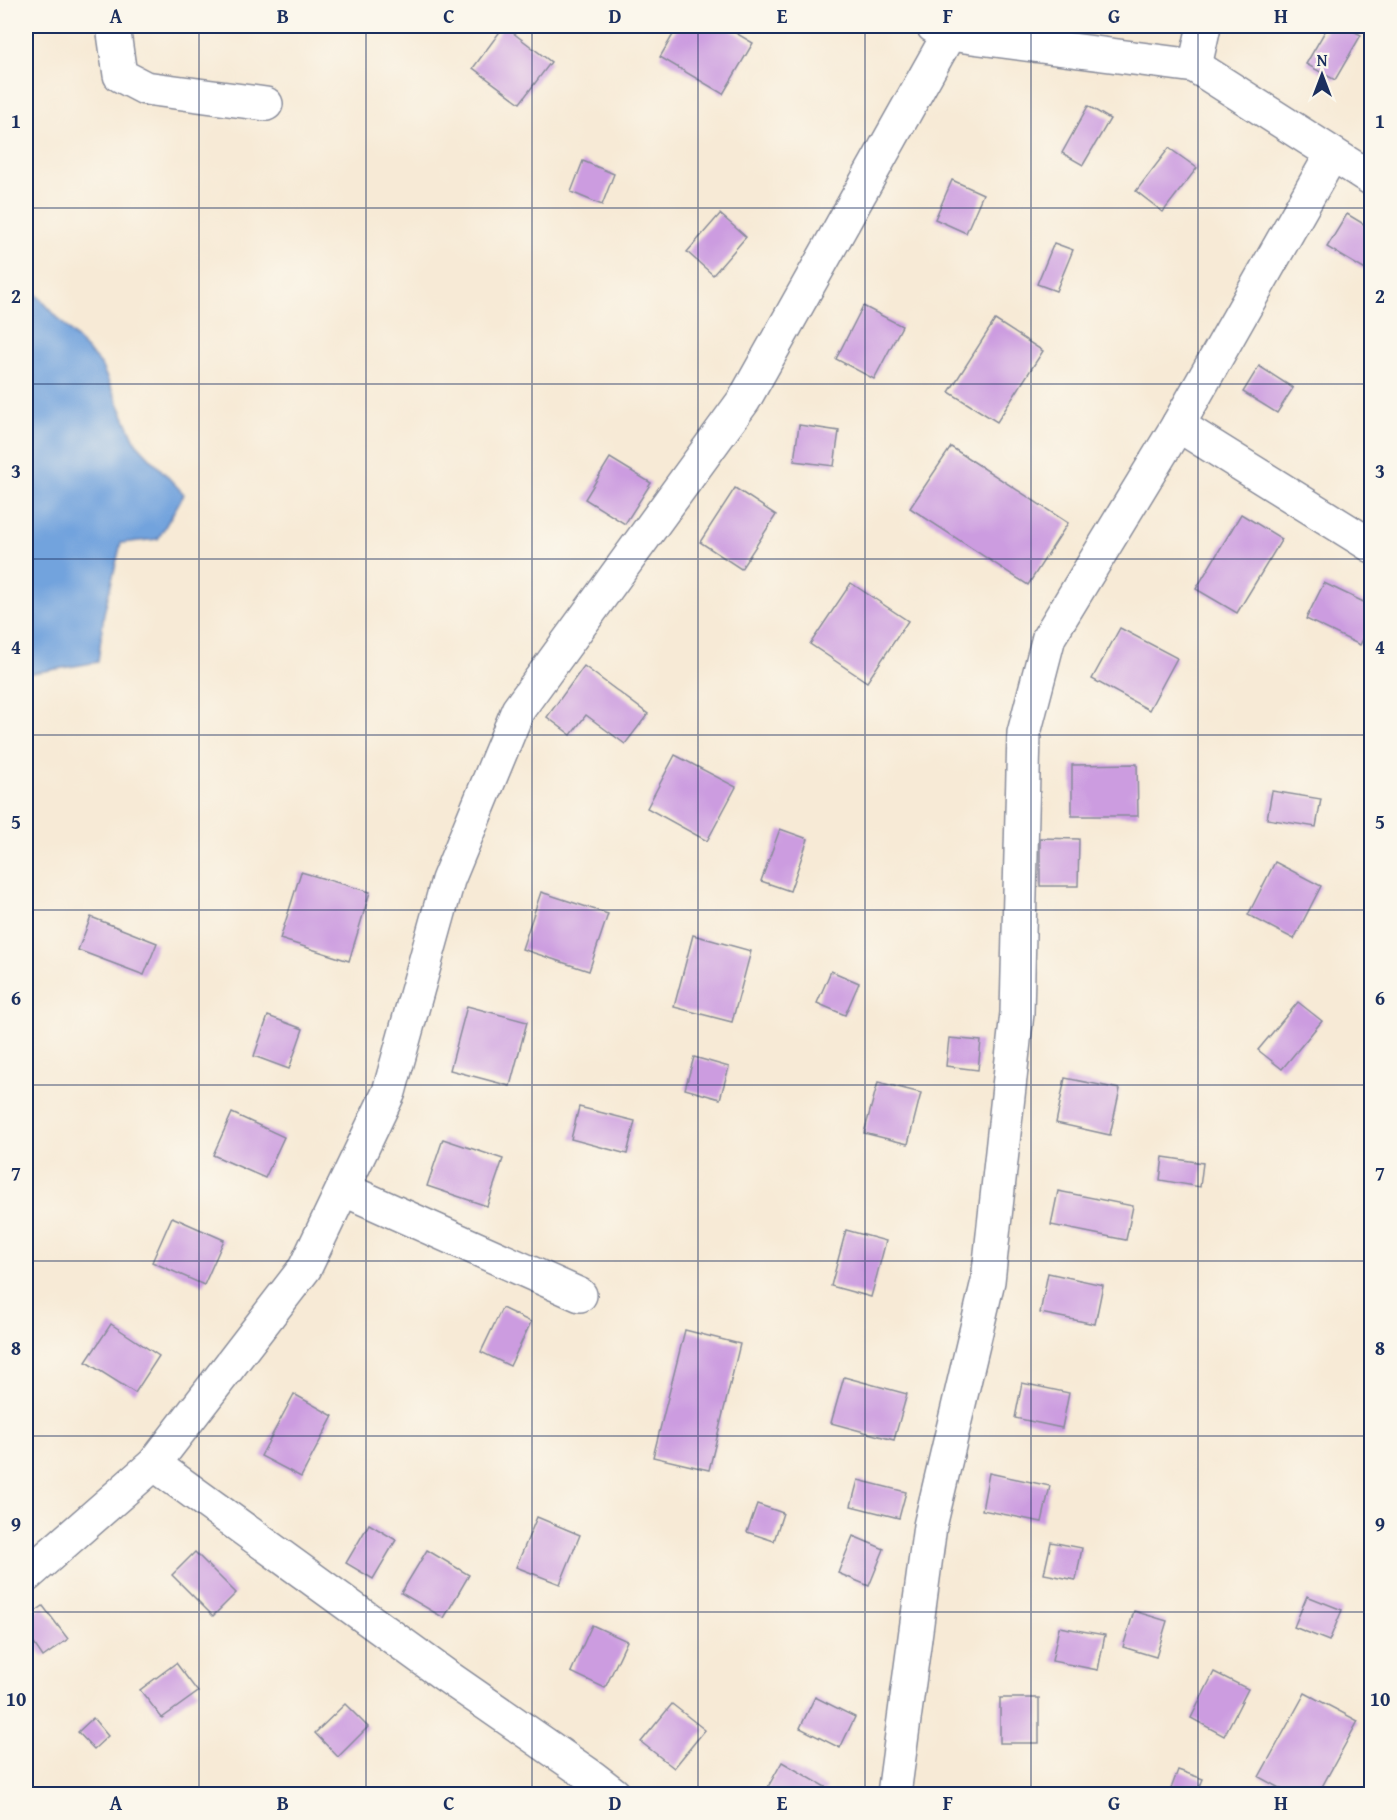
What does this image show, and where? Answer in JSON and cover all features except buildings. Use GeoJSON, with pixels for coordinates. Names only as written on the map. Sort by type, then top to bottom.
{"type":"FeatureCollection","features":[{"type":"Feature","properties":{"kind":"street"},"geometry":{"type":"LineString","coordinates":[[113,26],[120,75],[145,88],[266,104]]}},
{"type":"Feature","properties":{"kind":"street"},"geometry":{"type":"LineString","coordinates":[[1195,66],[1204,26]]}},
{"type":"Feature","properties":{"kind":"street"},"geometry":{"type":"LineString","coordinates":[[26,1576],[154,1464],[305,1268],[389,1092],[448,880],[518,710],[744,400],[941,30],[1195,66],[1371,179]]}},
{"type":"Feature","properties":{"kind":"street"},"geometry":{"type":"LineString","coordinates":[[894,1794],[930,1526],[988,1281],[1017,1013],[1024,733],[1049,637],[1178,425],[1332,154]]}},
{"type":"Feature","properties":{"kind":"street"},"geometry":{"type":"LineString","coordinates":[[1178,425],[1371,546]]}},
{"type":"Feature","properties":{"kind":"street"},"geometry":{"type":"LineString","coordinates":[[343,1189],[580,1295]]}},
{"type":"Feature","properties":{"kind":"street"},"geometry":{"type":"LineString","coordinates":[[154,1464],[445,1675],[614,1794]]}},
{"type":"Feature","properties":{"kind":"water"},"geometry":{"type":"Polygon","coordinates":[[[26,294],[36,294],[101,365],[136,443],[184,494],[158,539],[121,543],[104,613],[98,662],[26,674],[26,294]]]}}]}
